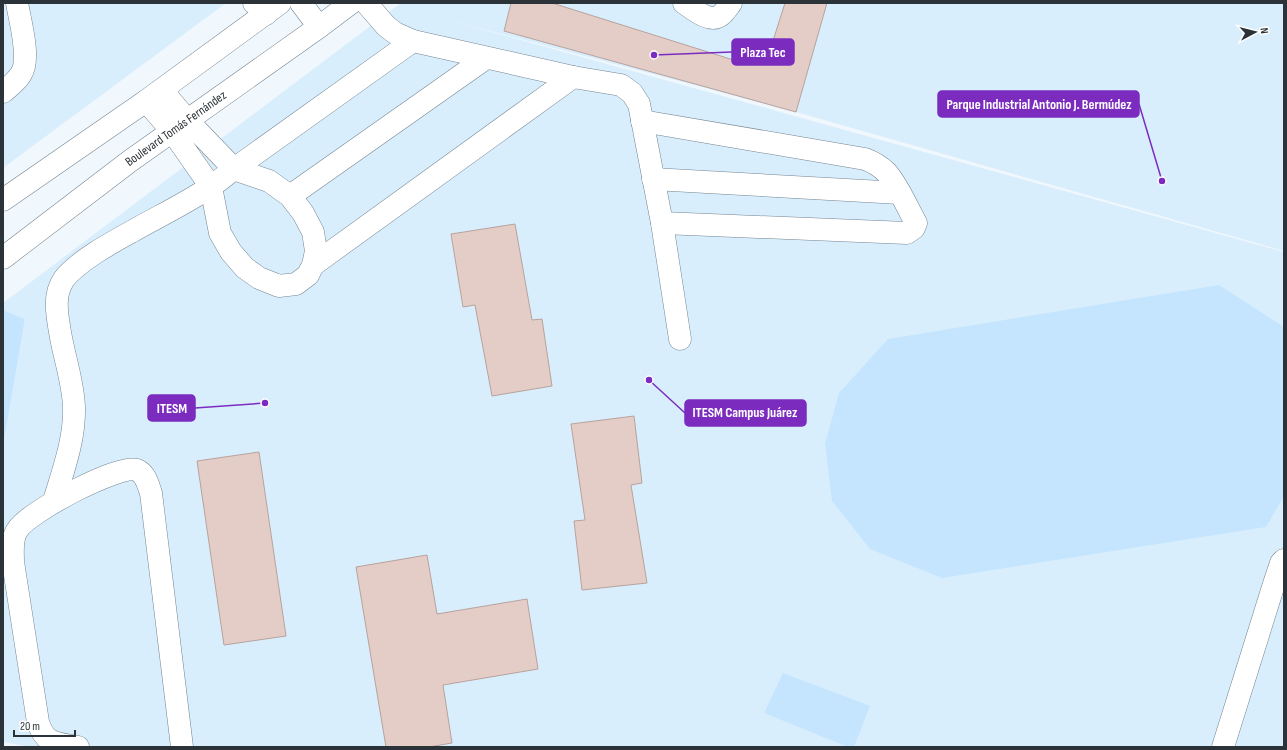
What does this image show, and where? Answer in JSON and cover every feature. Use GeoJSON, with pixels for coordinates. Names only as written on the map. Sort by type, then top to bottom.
{"type":"FeatureCollection","features":[{"type":"Feature","properties":{"kind":"main road"},"geometry":{"type":"LineString","coordinates":[[3,92],[21,74],[25,64],[26,54],[17,3]]}},
{"type":"Feature","properties":{"kind":"main road"},"geometry":{"type":"LineString","coordinates":[[301,3],[319,27]]}},
{"type":"Feature","properties":{"kind":"main road","name":"Boulevard Tomás Fernández"},"geometry":{"type":"LineString","coordinates":[[3,258],[130,161],[351,3]]}},
{"type":"Feature","properties":{"kind":"main road"},"geometry":{"type":"LineString","coordinates":[[366,3],[386,26],[395,33],[413,41],[573,77],[621,85],[632,93],[639,104],[654,179],[680,339]]}},
{"type":"Feature","properties":{"kind":"main road"},"geometry":{"type":"LineString","coordinates":[[684,3],[707,17],[712,17],[720,16],[731,3]]}},
{"type":"Feature","properties":{"kind":"main road"},"geometry":{"type":"LineString","coordinates":[[3,200],[154,95],[267,7]]}},
{"type":"Feature","properties":{"kind":"main road"},"geometry":{"type":"LineString","coordinates":[[54,501],[71,445],[74,425],[72,385],[61,338],[57,311],[57,292],[64,279],[86,260],[110,244],[211,187],[413,41]]}},
{"type":"Feature","properties":{"kind":"main road"},"geometry":{"type":"LineString","coordinates":[[290,196],[486,58]]}},
{"type":"Feature","properties":{"kind":"main road"},"geometry":{"type":"LineString","coordinates":[[313,265],[573,77]]}},
{"type":"Feature","properties":{"kind":"main road"},"geometry":{"type":"LineString","coordinates":[[154,95],[179,126],[211,187],[220,233],[231,252],[245,268],[259,278],[279,286],[296,284],[308,275],[313,265],[316,251],[313,232],[303,213],[290,196],[269,181],[234,169],[179,126]]}},
{"type":"Feature","properties":{"kind":"main road"},"geometry":{"type":"LineString","coordinates":[[642,121],[865,158],[887,172],[916,223],[911,231],[907,233],[662,223]]}},
{"type":"Feature","properties":{"kind":"main road"},"geometry":{"type":"LineString","coordinates":[[654,179],[900,193]]}},
{"type":"Feature","properties":{"kind":"main road"},"geometry":{"type":"LineString","coordinates":[[78,747],[45,738],[41,731],[38,722],[12,549],[17,530],[23,523],[54,501],[98,479],[131,469],[138,471],[148,482],[154,511],[182,747]]}},
{"type":"Feature","properties":{"kind":"main road"},"geometry":{"type":"LineString","coordinates":[[1223,747],[1279,585],[1281,563],[1284,560]]}},
{"type":"Feature","properties":{"kind":"shaded area"},"geometry":{"type":"Polygon","coordinates":[[[3,3],[226,3],[3,168],[3,3]]]}},
{"type":"Feature","properties":{"kind":"shaded area"},"geometry":{"type":"Polygon","coordinates":[[[401,3],[1284,3],[1284,251],[796,112],[449,20],[1284,252],[1284,747],[30,747],[3,742],[3,442],[25,319],[3,310],[3,303],[401,3]]]}},
{"type":"Feature","properties":{"kind":"shaded area"},"geometry":{"type":"Polygon","coordinates":[[[1219,285],[1281,325],[1284,329],[1284,496],[1266,527],[942,578],[870,549],[832,501],[825,444],[839,393],[888,339],[1219,285]]]}},
{"type":"Feature","properties":{"kind":"shaded area"},"geometry":{"type":"Polygon","coordinates":[[[3,310],[25,319],[3,442],[3,310]]]}},
{"type":"Feature","properties":{"kind":"shaded area"},"geometry":{"type":"Polygon","coordinates":[[[783,673],[870,706],[854,747],[848,747],[764,713],[783,673]]]}},
{"type":"Feature","properties":{"kind":"building"},"geometry":{"type":"Polygon","coordinates":[[[511,3],[552,3],[743,63],[771,47],[785,3],[827,3],[796,112],[504,31],[511,3]]]}},
{"type":"Feature","properties":{"kind":"building"},"geometry":{"type":"Polygon","coordinates":[[[515,224],[532,320],[542,319],[552,386],[492,396],[475,305],[463,307],[451,234],[515,224]]]}},
{"type":"Feature","properties":{"kind":"building"},"geometry":{"type":"Polygon","coordinates":[[[634,416],[642,483],[631,485],[647,583],[582,590],[574,521],[585,520],[571,424],[634,416]]]}},
{"type":"Feature","properties":{"kind":"building"},"geometry":{"type":"Polygon","coordinates":[[[259,452],[286,636],[224,645],[197,461],[259,452]]]}},
{"type":"Feature","properties":{"kind":"building"},"geometry":{"type":"Polygon","coordinates":[[[427,555],[437,614],[527,599],[538,669],[443,685],[452,743],[429,747],[386,747],[356,567],[427,555]]]}},
{"type":"Feature","properties":{"kind":"place","name":"Plaza Tec"},"geometry":{"type":"Point","coordinates":[654,55]}},
{"type":"Feature","properties":{"kind":"place","name":"Parque Industrial Antonio J. Bermúdez"},"geometry":{"type":"Point","coordinates":[1162,181]}},
{"type":"Feature","properties":{"kind":"place","name":"ITESM Campus Juárez"},"geometry":{"type":"Point","coordinates":[649,380]}},
{"type":"Feature","properties":{"kind":"place","name":"ITESM"},"geometry":{"type":"Point","coordinates":[265,403]}}]}
